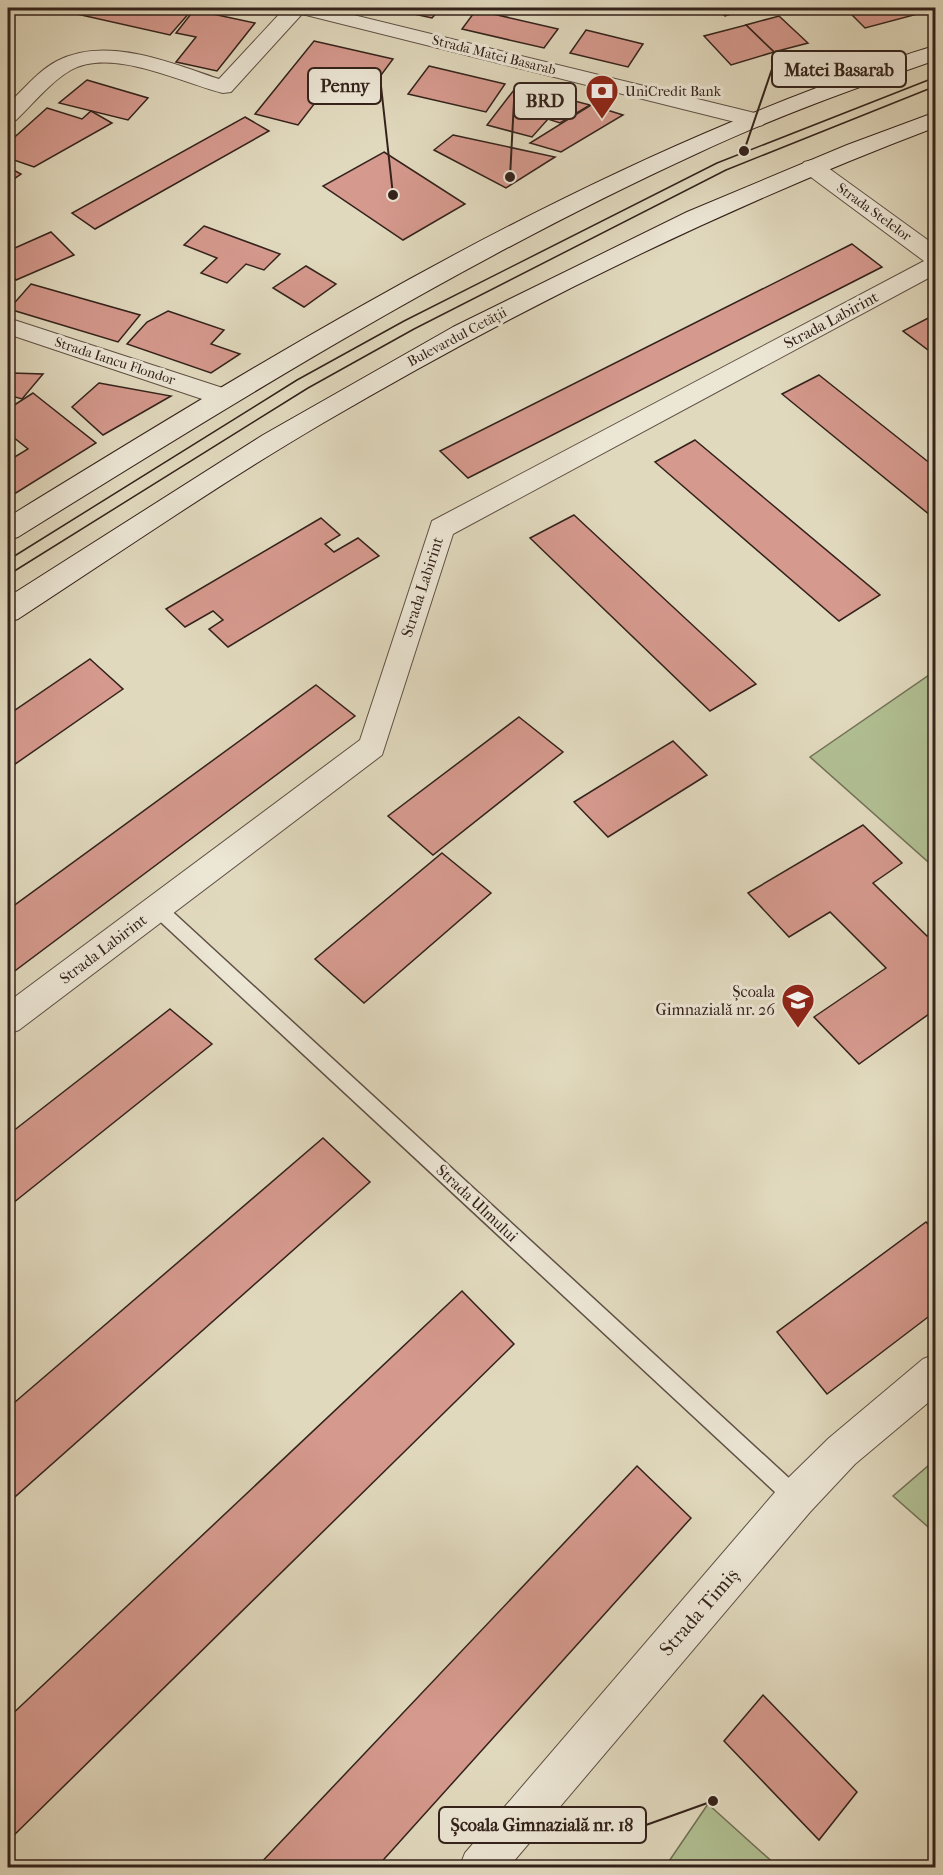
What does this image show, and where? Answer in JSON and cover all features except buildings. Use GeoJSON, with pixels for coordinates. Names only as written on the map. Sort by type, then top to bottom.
{"type":"FeatureCollection","features":[{"type":"Feature","properties":{"kind":"main road"},"geometry":{"type":"LineString","coordinates":[[8,530],[223,397],[338,330],[583,198],[755,120],[936,52]]}},
{"type":"Feature","properties":{"kind":"main road","name":"Bulevardul Cetății"},"geometry":{"type":"LineString","coordinates":[[8,611],[312,418],[454,338],[586,270],[812,167],[936,119]]}},
{"type":"Feature","properties":{"kind":"street"},"geometry":{"type":"LineString","coordinates":[[8,115],[64,65],[84,58],[101,57],[129,61],[223,87],[296,8]]}},
{"type":"Feature","properties":{"kind":"street","name":"Strada Matei Basarab"},"geometry":{"type":"LineString","coordinates":[[303,8],[654,97],[755,120]]}},
{"type":"Feature","properties":{"kind":"street","name":"Strada Stelelor"},"geometry":{"type":"LineString","coordinates":[[812,167],[936,258]]}},
{"type":"Feature","properties":{"kind":"street","name":"Strada Labirint"},"geometry":{"type":"LineString","coordinates":[[8,1020],[372,747],[441,528],[936,264]]}},
{"type":"Feature","properties":{"kind":"street","name":"Strada Iancu Flondor"},"geometry":{"type":"LineString","coordinates":[[8,326],[223,397]]}},
{"type":"Feature","properties":{"kind":"street","name":"Strada Timiș"},"geometry":{"type":"LineString","coordinates":[[480,1868],[796,1498],[842,1451],[936,1372]]}},
{"type":"Feature","properties":{"kind":"lane","name":"Strada Ulmului"},"geometry":{"type":"LineString","coordinates":[[157,908],[796,1498]]}},
{"type":"Feature","properties":{"kind":"green space"},"geometry":{"type":"Polygon","coordinates":[[[935,671],[935,868],[810,757],[935,671]]]}},
{"type":"Feature","properties":{"kind":"green space"},"geometry":{"type":"Polygon","coordinates":[[[935,1460],[935,1533],[893,1496],[935,1460]]]}},
{"type":"Feature","properties":{"kind":"green space"},"geometry":{"type":"Polygon","coordinates":[[[708,1804],[778,1867],[665,1867],[708,1804]]]}},
{"type":"Feature","properties":{"kind":"tram line"},"geometry":{"type":"LineString","coordinates":[[8,560],[297,380],[404,321],[717,163],[936,77]]}},
{"type":"Feature","properties":{"kind":"tram line"},"geometry":{"type":"LineString","coordinates":[[8,575],[308,388],[414,329],[726,170],[936,86]]}},
{"type":"Feature","properties":{"kind":"place","name":"UniCredit Bank"},"geometry":{"type":"Point","coordinates":[602,120]}},
{"type":"Feature","properties":{"kind":"place","name":"Matei Basarab"},"geometry":{"type":"Point","coordinates":[744,151]}},
{"type":"Feature","properties":{"kind":"place","name":"BRD"},"geometry":{"type":"Point","coordinates":[510,177]}},
{"type":"Feature","properties":{"kind":"place","name":"Penny"},"geometry":{"type":"Point","coordinates":[393,195]}},
{"type":"Feature","properties":{"kind":"place","name":"Școala Gimnazială nr. 26"},"geometry":{"type":"Point","coordinates":[798,1029]}},
{"type":"Feature","properties":{"kind":"place","name":"Școala Gimnazială nr. 18"},"geometry":{"type":"Point","coordinates":[713,1801]}}]}
